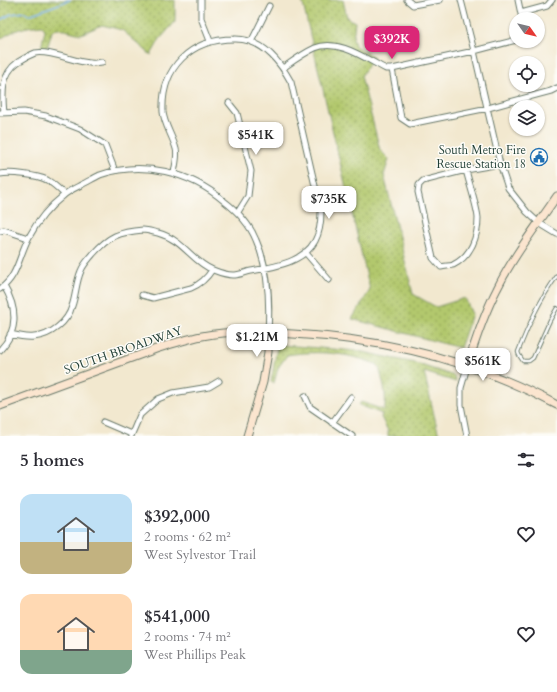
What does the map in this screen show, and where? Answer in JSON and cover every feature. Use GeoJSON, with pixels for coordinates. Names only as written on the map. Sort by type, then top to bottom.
{"type":"FeatureCollection","features":[{"type":"Feature","properties":{"kind":"main road"},"geometry":{"type":"LineString","coordinates":[[467,367],[497,288],[516,255],[557,196]]}},
{"type":"Feature","properties":{"kind":"main road","name":"SOUTH BROADWAY"},"geometry":{"type":"LineString","coordinates":[[0,406],[156,348],[203,336],[224,333],[250,332],[317,335],[391,345],[467,367],[522,388],[557,405]]}},
{"type":"Feature","properties":{"kind":"main road"},"geometry":{"type":"LineString","coordinates":[[247,436],[263,382],[268,352],[268,332]]}},
{"type":"Feature","properties":{"kind":"street"},"geometry":{"type":"LineString","coordinates":[[202,0],[201,18],[210,41]]}},
{"type":"Feature","properties":{"kind":"street"},"geometry":{"type":"LineString","coordinates":[[407,0],[413,5],[440,0]]}},
{"type":"Feature","properties":{"kind":"street"},"geometry":{"type":"LineString","coordinates":[[461,0],[488,108],[500,164],[508,188],[527,212],[557,234]]}},
{"type":"Feature","properties":{"kind":"street"},"geometry":{"type":"LineString","coordinates":[[518,0],[521,12]]}},
{"type":"Feature","properties":{"kind":"street"},"geometry":{"type":"LineString","coordinates":[[525,12],[547,6],[552,0]]}},
{"type":"Feature","properties":{"kind":"street"},"geometry":{"type":"LineString","coordinates":[[252,42],[269,6]]}},
{"type":"Feature","properties":{"kind":"street"},"geometry":{"type":"LineString","coordinates":[[10,334],[36,337],[49,333],[59,326],[68,316],[72,308],[81,270],[88,259],[105,241],[124,233],[146,230],[166,235],[180,243],[203,264],[212,270],[233,275],[265,269],[294,260],[315,242],[321,224],[321,212],[291,82],[283,68],[269,52],[252,42],[235,38],[210,41],[197,46],[184,55],[174,68],[166,84],[163,113],[177,150],[174,173]]}},
{"type":"Feature","properties":{"kind":"street"},"geometry":{"type":"LineString","coordinates":[[283,68],[315,48],[329,46],[348,49],[386,69],[392,69],[509,42]]}},
{"type":"Feature","properties":{"kind":"street"},"geometry":{"type":"LineString","coordinates":[[102,62],[91,64],[45,53],[35,53],[21,60],[12,66],[5,78],[2,92],[2,113],[24,112],[46,116],[80,129],[105,145],[115,171]]}},
{"type":"Feature","properties":{"kind":"street"},"geometry":{"type":"LineString","coordinates":[[392,69],[399,112],[402,118],[410,124],[488,108],[557,88]]}},
{"type":"Feature","properties":{"kind":"street"},"geometry":{"type":"LineString","coordinates":[[229,103],[237,113],[251,171],[248,196],[238,212]]}},
{"type":"Feature","properties":{"kind":"street"},"geometry":{"type":"LineString","coordinates":[[466,170],[478,217],[477,235],[472,248],[465,257],[453,265],[441,267],[433,258],[418,192],[419,185],[423,181],[466,170],[500,164]]}},
{"type":"Feature","properties":{"kind":"street"},"geometry":{"type":"LineString","coordinates":[[0,350],[10,334],[14,323],[14,311],[11,298],[2,288],[12,277],[28,238],[45,213],[64,194],[99,176],[115,171],[147,168],[174,173],[192,180],[213,191],[238,212],[256,239],[265,269],[269,304],[268,332]]}},
{"type":"Feature","properties":{"kind":"street"},"geometry":{"type":"LineString","coordinates":[[0,174],[10,172],[45,179],[54,184],[64,194]]}},
{"type":"Feature","properties":{"kind":"street"},"geometry":{"type":"LineString","coordinates":[[0,231],[4,230],[28,238]]}},
{"type":"Feature","properties":{"kind":"street"},"geometry":{"type":"LineString","coordinates":[[305,252],[329,280]]}},
{"type":"Feature","properties":{"kind":"street"},"geometry":{"type":"LineString","coordinates":[[142,295],[153,298],[197,286],[207,278],[212,270]]}},
{"type":"Feature","properties":{"kind":"street"},"geometry":{"type":"LineString","coordinates":[[467,367],[461,388],[461,405],[467,436]]}},
{"type":"Feature","properties":{"kind":"street"},"geometry":{"type":"LineString","coordinates":[[102,422],[131,435],[140,415],[158,399],[173,393],[209,387],[219,381]]}},
{"type":"Feature","properties":{"kind":"street"},"geometry":{"type":"LineString","coordinates":[[305,396],[310,407],[352,436]]}},
{"type":"Feature","properties":{"kind":"street"},"geometry":{"type":"LineString","coordinates":[[332,423],[351,397]]}},
{"type":"Feature","properties":{"kind":"lane"},"geometry":{"type":"LineString","coordinates":[[557,276],[533,315],[518,352],[523,361],[529,361],[533,358],[557,308]]}},
{"type":"Feature","properties":{"kind":"green space"},"geometry":{"type":"Polygon","coordinates":[[[0,0],[175,0],[175,22],[160,39],[151,55],[122,30],[102,25],[81,34],[57,28],[52,31],[47,49],[41,48],[45,30],[42,25],[20,29],[0,39],[0,0]]]}},
{"type":"Feature","properties":{"kind":"green space"},"geometry":{"type":"Polygon","coordinates":[[[302,0],[343,0],[347,18],[355,22],[353,39],[355,46],[374,57],[361,76],[380,150],[389,159],[384,175],[413,294],[436,307],[465,298],[472,314],[460,348],[352,319],[370,290],[302,0]]]}},
{"type":"Feature","properties":{"kind":"green space"},"geometry":{"type":"Polygon","coordinates":[[[282,345],[358,351],[415,363],[454,376],[456,382],[424,372],[439,436],[388,436],[388,431],[381,417],[382,414],[359,405],[361,402],[384,410],[385,405],[384,388],[378,365],[367,361],[345,355],[322,353],[287,355],[278,368],[274,383],[271,382],[277,348],[282,345]]]}},
{"type":"Feature","properties":{"kind":"waterway"},"geometry":{"type":"LineString","coordinates":[[0,20],[11,14],[24,12],[29,15],[70,0]]}},
{"type":"Feature","properties":{"kind":"place","name":"South Metro Fire Rescue Station 18"},"geometry":{"type":"Point","coordinates":[539,157]}}]}
